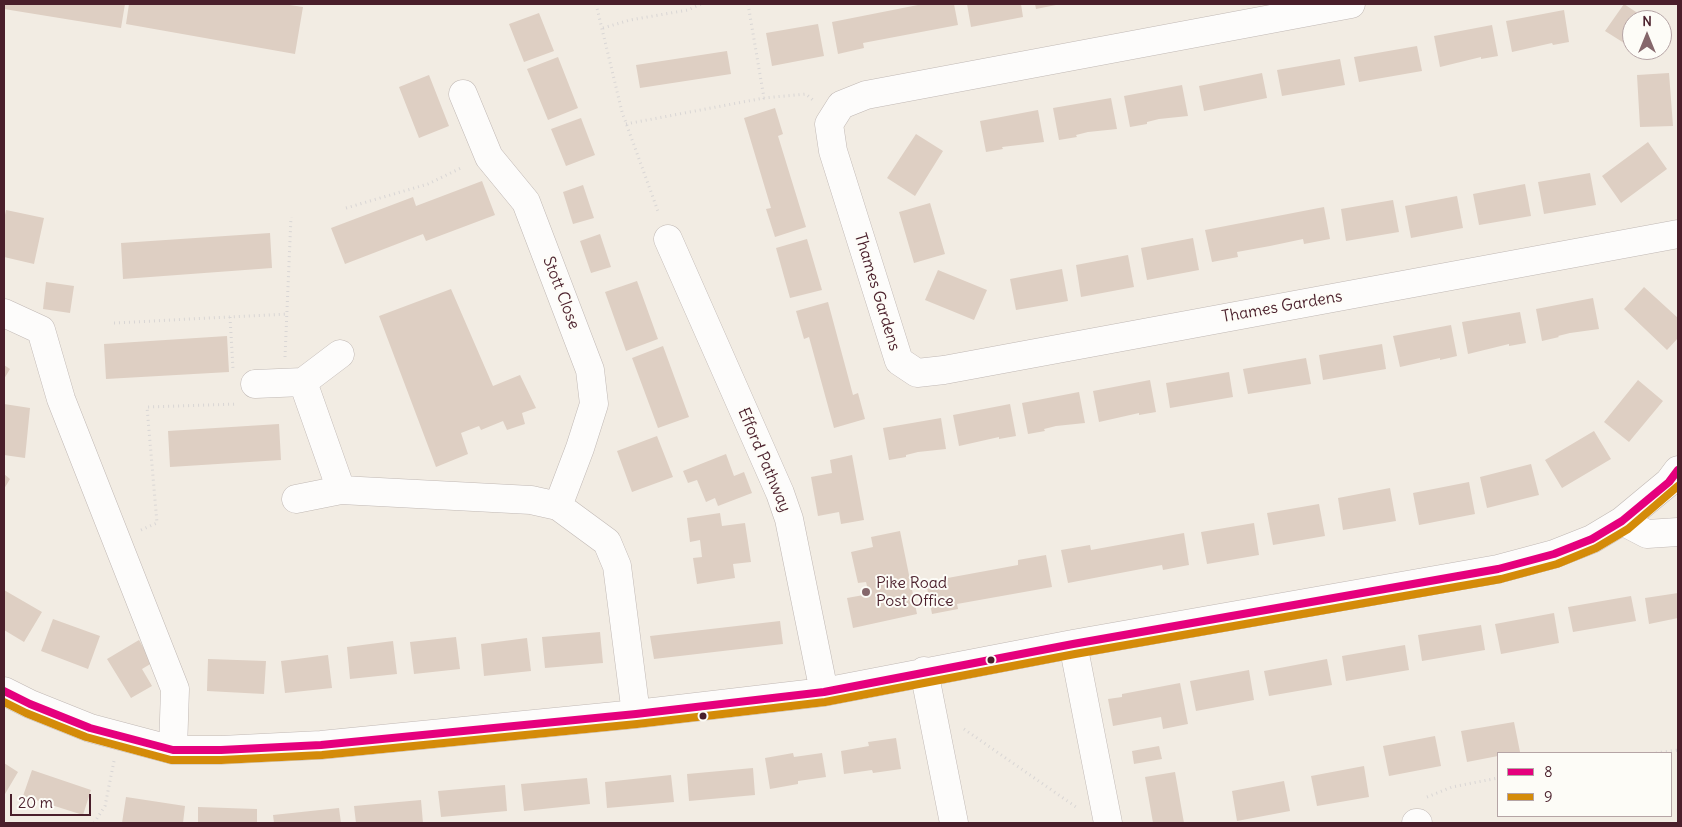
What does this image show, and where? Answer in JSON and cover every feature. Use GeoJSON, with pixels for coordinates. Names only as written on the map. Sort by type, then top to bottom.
{"type":"FeatureCollection","features":[{"type":"Feature","properties":{"kind":"street"},"geometry":{"type":"LineString","coordinates":[[834,117],[840,105],[866,95],[1351,4]]}},
{"type":"Feature","properties":{"kind":"street","name":"Stott Close"},"geometry":{"type":"LineString","coordinates":[[463,94],[488,155],[526,202],[590,370],[594,404],[558,506]]}},
{"type":"Feature","properties":{"kind":"street","name":"Thames Gardens"},"geometry":{"type":"LineString","coordinates":[[834,117],[829,124],[833,150],[899,361],[917,373],[944,370],[1678,234]]}},
{"type":"Feature","properties":{"kind":"street","name":"Efford Pathway"},"geometry":{"type":"LineString","coordinates":[[668,239],[754,433],[789,519],[824,692]]}},
{"type":"Feature","properties":{"kind":"street"},"geometry":{"type":"LineString","coordinates":[[4,313],[41,330],[60,399],[175,689],[173,750]]}},
{"type":"Feature","properties":{"kind":"street"},"geometry":{"type":"LineString","coordinates":[[241,385],[294,382],[340,354]]}},
{"type":"Feature","properties":{"kind":"street"},"geometry":{"type":"LineString","coordinates":[[294,382],[341,490]]}},
{"type":"Feature","properties":{"kind":"street"},"geometry":{"type":"LineString","coordinates":[[4,691],[30,704],[90,728],[173,750],[221,750],[320,745],[636,714],[824,692],[924,671],[1498,569],[1554,554],[1592,539],[1622,521],[1669,482],[1678,470]]}},
{"type":"Feature","properties":{"kind":"street"},"geometry":{"type":"LineString","coordinates":[[296,499],[341,490],[531,500],[558,506],[607,542],[617,566],[636,714]]}},
{"type":"Feature","properties":{"kind":"street"},"geometry":{"type":"LineString","coordinates":[[1622,521],[1647,534],[1678,532]]}},
{"type":"Feature","properties":{"kind":"street"},"geometry":{"type":"LineString","coordinates":[[1073,644],[1096,818]]}},
{"type":"Feature","properties":{"kind":"street"},"geometry":{"type":"LineString","coordinates":[[924,671],[954,823]]}},
{"type":"Feature","properties":{"kind":"path"},"geometry":{"type":"LineString","coordinates":[[596,4],[622,112],[668,239]]}},
{"type":"Feature","properties":{"kind":"path"},"geometry":{"type":"LineString","coordinates":[[603,28],[630,20],[688,10],[701,4]]}},
{"type":"Feature","properties":{"kind":"path"},"geometry":{"type":"LineString","coordinates":[[748,4],[764,98]]}},
{"type":"Feature","properties":{"kind":"path"},"geometry":{"type":"LineString","coordinates":[[626,124],[764,98],[806,94],[834,117]]}},
{"type":"Feature","properties":{"kind":"path"},"geometry":{"type":"LineString","coordinates":[[346,208],[428,184],[488,155]]}},
{"type":"Feature","properties":{"kind":"path"},"geometry":{"type":"LineString","coordinates":[[291,217],[287,314],[294,382]]}},
{"type":"Feature","properties":{"kind":"path"},"geometry":{"type":"LineString","coordinates":[[114,323],[287,314]]}},
{"type":"Feature","properties":{"kind":"path"},"geometry":{"type":"LineString","coordinates":[[135,534],[157,523],[147,407],[235,404],[241,385],[230,317]]}},
{"type":"Feature","properties":{"kind":"path"},"geometry":{"type":"LineString","coordinates":[[931,706],[1096,818]]}},
{"type":"Feature","properties":{"kind":"path"},"geometry":{"type":"LineString","coordinates":[[94,823],[105,806],[120,736]]}},
{"type":"Feature","properties":{"kind":"path"},"geometry":{"type":"LineString","coordinates":[[1663,752],[1678,750]]}},
{"type":"Feature","properties":{"kind":"path"},"geometry":{"type":"LineString","coordinates":[[1417,823],[1420,799],[1452,787],[1497,778]]}},
{"type":"Feature","properties":{"kind":"building"},"geometry":{"type":"Polygon","coordinates":[[[4,4],[125,4],[121,28],[4,9],[4,4]]]}},
{"type":"Feature","properties":{"kind":"building"},"geometry":{"type":"Polygon","coordinates":[[[129,4],[283,4],[303,7],[295,54],[126,24],[129,4]]]}},
{"type":"Feature","properties":{"kind":"building"},"geometry":{"type":"Polygon","coordinates":[[[923,4],[954,4],[958,25],[863,43],[864,48],[838,54],[832,22],[923,4]]]}},
{"type":"Feature","properties":{"kind":"building"},"geometry":{"type":"Polygon","coordinates":[[[967,4],[1021,4],[1023,17],[971,27],[967,4]]]}},
{"type":"Feature","properties":{"kind":"building"},"geometry":{"type":"Polygon","coordinates":[[[1035,4],[1056,4],[1056,5],[1036,9],[1035,4]]]}},
{"type":"Feature","properties":{"kind":"building"},"geometry":{"type":"Polygon","coordinates":[[[1624,4],[1633,10],[1622,10],[1622,42],[1605,31],[1624,4]]]}},
{"type":"Feature","properties":{"kind":"building"},"geometry":{"type":"Polygon","coordinates":[[[1564,10],[1569,42],[1553,45],[1552,43],[1512,52],[1506,21],[1564,10]]]}},
{"type":"Feature","properties":{"kind":"building"},"geometry":{"type":"Polygon","coordinates":[[[539,13],[554,51],[524,62],[509,24],[539,13]]]}},
{"type":"Feature","properties":{"kind":"building"},"geometry":{"type":"Polygon","coordinates":[[[818,24],[824,56],[772,66],[766,33],[818,24]]]}},
{"type":"Feature","properties":{"kind":"building"},"geometry":{"type":"Polygon","coordinates":[[[1492,25],[1498,56],[1481,59],[1481,57],[1440,67],[1434,36],[1492,25]]]}},
{"type":"Feature","properties":{"kind":"building"},"geometry":{"type":"Polygon","coordinates":[[[1417,46],[1422,71],[1359,82],[1354,57],[1417,46]]]}},
{"type":"Feature","properties":{"kind":"building"},"geometry":{"type":"Polygon","coordinates":[[[727,51],[731,74],[640,88],[636,65],[727,51]]]}},
{"type":"Feature","properties":{"kind":"building"},"geometry":{"type":"Polygon","coordinates":[[[558,57],[578,108],[548,120],[527,69],[558,57]]]}},
{"type":"Feature","properties":{"kind":"building"},"geometry":{"type":"Polygon","coordinates":[[[1340,59],[1345,85],[1282,96],[1277,70],[1340,59]]]}},
{"type":"Feature","properties":{"kind":"building"},"geometry":{"type":"Polygon","coordinates":[[[1262,73],[1267,98],[1204,111],[1199,86],[1262,73]]]}},
{"type":"Feature","properties":{"kind":"building"},"geometry":{"type":"Polygon","coordinates":[[[1669,73],[1673,126],[1640,127],[1637,75],[1669,73]]]}},
{"type":"Feature","properties":{"kind":"building"},"geometry":{"type":"Polygon","coordinates":[[[429,75],[449,126],[419,138],[399,87],[429,75]]]}},
{"type":"Feature","properties":{"kind":"building"},"geometry":{"type":"Polygon","coordinates":[[[1182,85],[1188,116],[1159,119],[1147,122],[1147,124],[1130,127],[1124,96],[1182,85]]]}},
{"type":"Feature","properties":{"kind":"building"},"geometry":{"type":"Polygon","coordinates":[[[1111,98],[1117,129],[1088,132],[1076,135],[1077,137],[1059,140],[1053,108],[1111,98]]]}},
{"type":"Feature","properties":{"kind":"building"},"geometry":{"type":"Polygon","coordinates":[[[775,108],[783,134],[778,136],[806,227],[775,237],[766,209],[771,208],[744,118],[775,108]]]}},
{"type":"Feature","properties":{"kind":"building"},"geometry":{"type":"Polygon","coordinates":[[[1038,110],[1044,142],[1002,147],[1003,149],[986,152],[980,121],[1038,110]]]}},
{"type":"Feature","properties":{"kind":"building"},"geometry":{"type":"Polygon","coordinates":[[[581,118],[595,155],[566,166],[551,129],[581,118]]]}},
{"type":"Feature","properties":{"kind":"building"},"geometry":{"type":"Polygon","coordinates":[[[916,134],[943,151],[915,196],[887,178],[916,134]]]}},
{"type":"Feature","properties":{"kind":"building"},"geometry":{"type":"Polygon","coordinates":[[[1648,142],[1667,169],[1621,203],[1602,176],[1648,142]]]}},
{"type":"Feature","properties":{"kind":"building"},"geometry":{"type":"Polygon","coordinates":[[[1590,173],[1596,205],[1544,214],[1538,182],[1590,173]]]}},
{"type":"Feature","properties":{"kind":"building"},"geometry":{"type":"Polygon","coordinates":[[[482,181],[495,215],[426,241],[423,234],[345,264],[331,228],[413,197],[416,206],[482,181]]]}},
{"type":"Feature","properties":{"kind":"building"},"geometry":{"type":"Polygon","coordinates":[[[1525,184],[1531,216],[1479,225],[1473,194],[1525,184]]]}},
{"type":"Feature","properties":{"kind":"building"},"geometry":{"type":"Polygon","coordinates":[[[583,185],[594,218],[573,224],[563,192],[583,185]]]}},
{"type":"Feature","properties":{"kind":"building"},"geometry":{"type":"Polygon","coordinates":[[[1457,196],[1463,228],[1411,238],[1405,206],[1457,196]]]}},
{"type":"Feature","properties":{"kind":"building"},"geometry":{"type":"Polygon","coordinates":[[[1393,200],[1399,232],[1346,241],[1341,209],[1393,200]]]}},
{"type":"Feature","properties":{"kind":"building"},"geometry":{"type":"Polygon","coordinates":[[[930,203],[945,254],[914,263],[899,212],[930,203]]]}},
{"type":"Feature","properties":{"kind":"building"},"geometry":{"type":"Polygon","coordinates":[[[1324,207],[1330,239],[1304,244],[1303,239],[1237,252],[1238,257],[1212,262],[1205,230],[1324,207]]]}},
{"type":"Feature","properties":{"kind":"building"},"geometry":{"type":"Polygon","coordinates":[[[6,210],[44,218],[34,264],[4,257],[4,220],[6,210]]]}},
{"type":"Feature","properties":{"kind":"building"},"geometry":{"type":"Polygon","coordinates":[[[270,233],[272,268],[123,279],[121,243],[270,233]]]}},
{"type":"Feature","properties":{"kind":"building"},"geometry":{"type":"Polygon","coordinates":[[[600,234],[611,267],[591,273],[580,241],[600,234]]]}},
{"type":"Feature","properties":{"kind":"building"},"geometry":{"type":"Polygon","coordinates":[[[1193,238],[1199,270],[1147,280],[1141,248],[1193,238]]]}},
{"type":"Feature","properties":{"kind":"building"},"geometry":{"type":"Polygon","coordinates":[[[807,239],[822,290],[790,298],[776,248],[807,239]]]}},
{"type":"Feature","properties":{"kind":"building"},"geometry":{"type":"Polygon","coordinates":[[[1128,255],[1134,287],[1081,297],[1076,265],[1128,255]]]}},
{"type":"Feature","properties":{"kind":"building"},"geometry":{"type":"Polygon","coordinates":[[[1062,269],[1068,301],[1016,310],[1010,279],[1062,269]]]}},
{"type":"Feature","properties":{"kind":"building"},"geometry":{"type":"Polygon","coordinates":[[[938,270],[987,290],[974,320],[925,300],[938,270]]]}},
{"type":"Feature","properties":{"kind":"building"},"geometry":{"type":"Polygon","coordinates":[[[637,281],[658,339],[626,351],[605,292],[637,281]]]}},
{"type":"Feature","properties":{"kind":"building"},"geometry":{"type":"Polygon","coordinates":[[[46,282],[74,286],[70,313],[43,309],[46,282]]]}},
{"type":"Feature","properties":{"kind":"building"},"geometry":{"type":"Polygon","coordinates":[[[1644,287],[1678,318],[1678,338],[1667,350],[1624,309],[1644,287]]]}},
{"type":"Feature","properties":{"kind":"building"},"geometry":{"type":"Polygon","coordinates":[[[451,289],[493,386],[520,375],[536,408],[522,413],[525,424],[507,430],[503,421],[481,430],[479,426],[461,433],[468,454],[436,467],[379,316],[451,289]]]}},
{"type":"Feature","properties":{"kind":"building"},"geometry":{"type":"Polygon","coordinates":[[[1593,298],[1599,329],[1570,333],[1542,341],[1536,309],[1593,298]]]}},
{"type":"Feature","properties":{"kind":"building"},"geometry":{"type":"Polygon","coordinates":[[[828,302],[853,395],[858,393],[865,419],[834,428],[809,337],[804,339],[796,311],[828,302]]]}},
{"type":"Feature","properties":{"kind":"building"},"geometry":{"type":"Polygon","coordinates":[[[1520,312],[1526,343],[1509,346],[1509,344],[1468,354],[1462,322],[1520,312]]]}},
{"type":"Feature","properties":{"kind":"building"},"geometry":{"type":"Polygon","coordinates":[[[1451,325],[1457,356],[1400,367],[1393,336],[1451,325]]]}},
{"type":"Feature","properties":{"kind":"building"},"geometry":{"type":"Polygon","coordinates":[[[227,336],[229,372],[106,379],[104,344],[227,336]]]}},
{"type":"Feature","properties":{"kind":"building"},"geometry":{"type":"Polygon","coordinates":[[[1382,344],[1386,369],[1323,380],[1319,355],[1382,344]]]}},
{"type":"Feature","properties":{"kind":"building"},"geometry":{"type":"Polygon","coordinates":[[[663,346],[689,417],[658,428],[632,358],[663,346]]]}},
{"type":"Feature","properties":{"kind":"building"},"geometry":{"type":"Polygon","coordinates":[[[1306,358],[1311,384],[1248,394],[1243,369],[1306,358]]]}},
{"type":"Feature","properties":{"kind":"building"},"geometry":{"type":"Polygon","coordinates":[[[4,365],[10,369],[4,379],[4,365]]]}},
{"type":"Feature","properties":{"kind":"building"},"geometry":{"type":"Polygon","coordinates":[[[1229,372],[1233,397],[1170,408],[1166,383],[1229,372]]]}},
{"type":"Feature","properties":{"kind":"building"},"geometry":{"type":"Polygon","coordinates":[[[1150,380],[1156,412],[1139,415],[1139,413],[1099,422],[1093,391],[1150,380]]]}},
{"type":"Feature","properties":{"kind":"building"},"geometry":{"type":"Polygon","coordinates":[[[1638,380],[1663,401],[1629,442],[1604,422],[1638,380]]]}},
{"type":"Feature","properties":{"kind":"building"},"geometry":{"type":"Polygon","coordinates":[[[1079,392],[1085,423],[1056,426],[1044,429],[1045,431],[1028,434],[1022,403],[1079,392]]]}},
{"type":"Feature","properties":{"kind":"building"},"geometry":{"type":"Polygon","coordinates":[[[4,404],[30,408],[25,458],[4,455],[4,404]]]}},
{"type":"Feature","properties":{"kind":"building"},"geometry":{"type":"Polygon","coordinates":[[[1010,404],[1016,436],[999,439],[999,437],[959,446],[953,415],[1010,404]]]}},
{"type":"Feature","properties":{"kind":"building"},"geometry":{"type":"Polygon","coordinates":[[[941,418],[946,449],[918,452],[906,455],[906,457],[889,460],[883,428],[941,418]]]}},
{"type":"Feature","properties":{"kind":"building"},"geometry":{"type":"Polygon","coordinates":[[[279,424],[281,460],[170,467],[168,431],[279,424]]]}},
{"type":"Feature","properties":{"kind":"building"},"geometry":{"type":"Polygon","coordinates":[[[1594,431],[1611,459],[1562,488],[1545,460],[1594,431]]]}},
{"type":"Feature","properties":{"kind":"building"},"geometry":{"type":"Polygon","coordinates":[[[657,436],[673,477],[632,492],[617,451],[657,436]]]}},
{"type":"Feature","properties":{"kind":"building"},"geometry":{"type":"Polygon","coordinates":[[[726,454],[734,476],[744,472],[752,493],[718,506],[715,498],[706,502],[697,480],[688,483],[683,471],[726,454]]]}},
{"type":"Feature","properties":{"kind":"building"},"geometry":{"type":"Polygon","coordinates":[[[852,455],[864,520],[841,524],[839,512],[818,516],[811,477],[832,473],[830,460],[852,455]]]}},
{"type":"Feature","properties":{"kind":"building"},"geometry":{"type":"Polygon","coordinates":[[[1531,464],[1539,495],[1487,508],[1480,477],[1531,464]]]}},
{"type":"Feature","properties":{"kind":"building"},"geometry":{"type":"Polygon","coordinates":[[[4,474],[10,479],[4,489],[4,474]]]}},
{"type":"Feature","properties":{"kind":"building"},"geometry":{"type":"Polygon","coordinates":[[[1469,482],[1475,514],[1419,525],[1413,493],[1469,482]]]}},
{"type":"Feature","properties":{"kind":"building"},"geometry":{"type":"Polygon","coordinates":[[[1390,488],[1396,521],[1343,530],[1338,498],[1390,488]]]}},
{"type":"Feature","properties":{"kind":"building"},"geometry":{"type":"Polygon","coordinates":[[[1319,504],[1325,536],[1273,545],[1267,513],[1319,504]]]}},
{"type":"Feature","properties":{"kind":"building"},"geometry":{"type":"Polygon","coordinates":[[[720,513],[722,526],[745,523],[751,562],[733,564],[735,578],[697,584],[693,558],[702,557],[700,540],[690,542],[687,518],[720,513]]]}},
{"type":"Feature","properties":{"kind":"building"},"geometry":{"type":"Polygon","coordinates":[[[1254,523],[1259,555],[1207,564],[1201,532],[1254,523]]]}},
{"type":"Feature","properties":{"kind":"building"},"geometry":{"type":"Polygon","coordinates":[[[900,531],[917,614],[853,628],[847,598],[869,594],[866,582],[858,583],[851,552],[873,547],[871,537],[900,531]]]}},
{"type":"Feature","properties":{"kind":"building"},"geometry":{"type":"Polygon","coordinates":[[[1184,533],[1189,565],[1163,570],[1162,565],[1068,583],[1061,550],[1090,545],[1091,550],[1184,533]]]}},
{"type":"Feature","properties":{"kind":"building"},"geometry":{"type":"Polygon","coordinates":[[[1046,555],[1052,587],[957,604],[958,609],[932,614],[926,582],[1018,565],[1018,560],[1046,555]]]}},
{"type":"Feature","properties":{"kind":"building"},"geometry":{"type":"Polygon","coordinates":[[[4,590],[42,612],[24,642],[4,630],[4,590]]]}},
{"type":"Feature","properties":{"kind":"building"},"geometry":{"type":"Polygon","coordinates":[[[1678,593],[1678,618],[1649,624],[1645,598],[1678,593]]]}},
{"type":"Feature","properties":{"kind":"building"},"geometry":{"type":"Polygon","coordinates":[[[1631,596],[1636,621],[1573,632],[1568,607],[1631,596]]]}},
{"type":"Feature","properties":{"kind":"building"},"geometry":{"type":"Polygon","coordinates":[[[1554,613],[1559,643],[1501,654],[1495,624],[1554,613]]]}},
{"type":"Feature","properties":{"kind":"building"},"geometry":{"type":"Polygon","coordinates":[[[53,619],[100,636],[88,669],[41,651],[53,619]]]}},
{"type":"Feature","properties":{"kind":"building"},"geometry":{"type":"Polygon","coordinates":[[[780,621],[783,644],[654,659],[650,636],[780,621]]]}},
{"type":"Feature","properties":{"kind":"building"},"geometry":{"type":"Polygon","coordinates":[[[1481,625],[1485,650],[1422,661],[1418,635],[1481,625]]]}},
{"type":"Feature","properties":{"kind":"building"},"geometry":{"type":"Polygon","coordinates":[[[600,632],[603,663],[545,668],[542,637],[600,632]]]}},
{"type":"Feature","properties":{"kind":"building"},"geometry":{"type":"Polygon","coordinates":[[[456,637],[460,669],[414,674],[410,642],[456,637]]]}},
{"type":"Feature","properties":{"kind":"building"},"geometry":{"type":"Polygon","coordinates":[[[527,638],[531,671],[484,676],[481,644],[527,638]]]}},
{"type":"Feature","properties":{"kind":"building"},"geometry":{"type":"Polygon","coordinates":[[[139,640],[152,663],[142,669],[152,686],[131,698],[107,659],[139,640]]]}},
{"type":"Feature","properties":{"kind":"building"},"geometry":{"type":"Polygon","coordinates":[[[393,641],[397,674],[350,679],[347,647],[393,641]]]}},
{"type":"Feature","properties":{"kind":"building"},"geometry":{"type":"Polygon","coordinates":[[[1405,645],[1409,670],[1346,681],[1342,656],[1405,645]]]}},
{"type":"Feature","properties":{"kind":"building"},"geometry":{"type":"Polygon","coordinates":[[[328,655],[332,688],[285,693],[281,661],[328,655]]]}},
{"type":"Feature","properties":{"kind":"building"},"geometry":{"type":"Polygon","coordinates":[[[208,659],[266,661],[264,694],[207,691],[208,659]]]}},
{"type":"Feature","properties":{"kind":"building"},"geometry":{"type":"Polygon","coordinates":[[[1327,659],[1332,685],[1269,696],[1264,671],[1327,659]]]}},
{"type":"Feature","properties":{"kind":"building"},"geometry":{"type":"Polygon","coordinates":[[[1249,670],[1254,700],[1196,711],[1190,681],[1249,670]]]}},
{"type":"Feature","properties":{"kind":"building"},"geometry":{"type":"Polygon","coordinates":[[[1180,683],[1188,724],[1163,729],[1161,717],[1113,726],[1108,699],[1122,697],[1122,694],[1180,683]]]}},
{"type":"Feature","properties":{"kind":"building"},"geometry":{"type":"Polygon","coordinates":[[[1514,722],[1520,752],[1497,752],[1497,756],[1467,762],[1461,731],[1514,722]]]}},
{"type":"Feature","properties":{"kind":"building"},"geometry":{"type":"Polygon","coordinates":[[[1435,736],[1441,766],[1389,776],[1383,746],[1435,736]]]}},
{"type":"Feature","properties":{"kind":"building"},"geometry":{"type":"Polygon","coordinates":[[[896,738],[901,769],[873,773],[872,770],[844,774],[841,751],[869,746],[868,742],[896,738]]]}},
{"type":"Feature","properties":{"kind":"building"},"geometry":{"type":"Polygon","coordinates":[[[1159,746],[1162,759],[1134,764],[1132,751],[1159,746]]]}},
{"type":"Feature","properties":{"kind":"building"},"geometry":{"type":"Polygon","coordinates":[[[793,753],[794,757],[822,753],[826,777],[798,781],[798,784],[770,789],[765,758],[793,753]]]}},
{"type":"Feature","properties":{"kind":"building"},"geometry":{"type":"Polygon","coordinates":[[[4,763],[18,772],[5,794],[4,794],[4,763]]]}},
{"type":"Feature","properties":{"kind":"building"},"geometry":{"type":"Polygon","coordinates":[[[1364,766],[1369,797],[1317,806],[1311,776],[1364,766]]]}},
{"type":"Feature","properties":{"kind":"building"},"geometry":{"type":"Polygon","coordinates":[[[753,768],[755,795],[689,801],[687,774],[753,768]]]}},
{"type":"Feature","properties":{"kind":"building"},"geometry":{"type":"Polygon","coordinates":[[[32,770],[91,790],[83,815],[23,796],[32,770]]]}},
{"type":"Feature","properties":{"kind":"building"},"geometry":{"type":"Polygon","coordinates":[[[1175,772],[1184,823],[1153,823],[1145,777],[1175,772]]]}},
{"type":"Feature","properties":{"kind":"building"},"geometry":{"type":"Polygon","coordinates":[[[671,775],[674,802],[607,808],[605,782],[671,775]]]}},
{"type":"Feature","properties":{"kind":"building"},"geometry":{"type":"Polygon","coordinates":[[[587,778],[590,804],[524,811],[521,784],[587,778]]]}},
{"type":"Feature","properties":{"kind":"building"},"geometry":{"type":"Polygon","coordinates":[[[1284,781],[1290,811],[1237,821],[1232,791],[1284,781]]]}},
{"type":"Feature","properties":{"kind":"building"},"geometry":{"type":"Polygon","coordinates":[[[505,785],[507,811],[441,817],[438,791],[505,785]]]}},
{"type":"Feature","properties":{"kind":"building"},"geometry":{"type":"Polygon","coordinates":[[[126,797],[185,806],[183,823],[122,823],[126,797]]]}},
{"type":"Feature","properties":{"kind":"building"},"geometry":{"type":"Polygon","coordinates":[[[421,800],[423,823],[356,823],[354,806],[421,800]]]}},
{"type":"Feature","properties":{"kind":"building"},"geometry":{"type":"Polygon","coordinates":[[[198,807],[257,809],[257,823],[198,823],[198,807]]]}},
{"type":"Feature","properties":{"kind":"building"},"geometry":{"type":"Polygon","coordinates":[[[339,808],[341,823],[274,823],[273,815],[339,808]]]}},
{"type":"Feature","properties":{"kind":"transit line","name":"8"},"geometry":{"type":"LineString","coordinates":[[4,691],[30,704],[90,728],[173,750],[221,750],[321,745],[636,714],[824,692],[1073,644],[1498,569],[1554,554],[1592,539],[1622,521],[1669,482],[1678,470]]}},
{"type":"Feature","properties":{"kind":"transit line","name":"9"},"geometry":{"type":"LineString","coordinates":[[4,702],[86,737],[171,760],[221,760],[322,755],[637,724],[825,702],[1075,654],[1501,579],[1557,564],[1596,548],[1628,529],[1678,486]]}},
{"type":"Feature","properties":{"kind":"place","name":"Pike Road Post Office"},"geometry":{"type":"Point","coordinates":[866,592]}}]}
